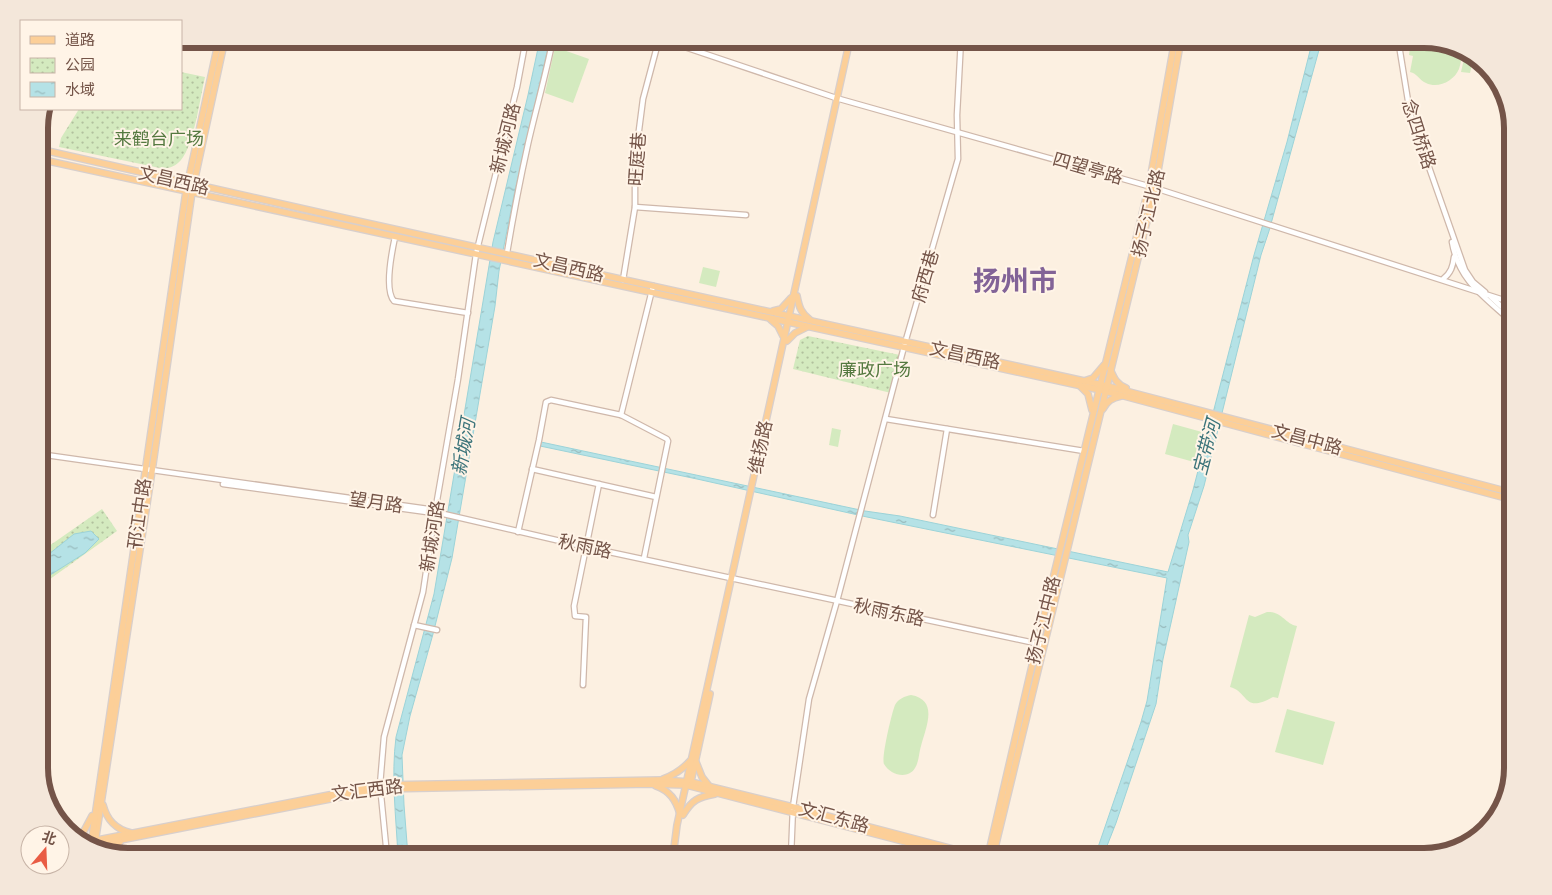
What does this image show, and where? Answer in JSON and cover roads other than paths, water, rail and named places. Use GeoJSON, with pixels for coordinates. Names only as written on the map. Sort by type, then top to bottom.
{"type":"FeatureCollection","features":[{"type":"Feature","properties":{"kind":"main road"},"geometry":{"type":"LineString","coordinates":[[191,184],[217,48]]}},
{"type":"Feature","properties":{"kind":"main road"},"geometry":{"type":"LineString","coordinates":[[191,184],[223,48]]}},
{"type":"Feature","properties":{"kind":"main road","name":"维扬路"},"geometry":{"type":"LineString","coordinates":[[676,848],[681,814],[849,48]]}},
{"type":"Feature","properties":{"kind":"main road","name":"扬子江北路"},"geometry":{"type":"LineString","coordinates":[[1103,388],[1106,361],[1152,187],[1174,48]]}},
{"type":"Feature","properties":{"kind":"main road","name":"扬子江北路"},"geometry":{"type":"LineString","coordinates":[[1103,388],[1110,369],[1152,187],[1178,48]]}},
{"type":"Feature","properties":{"kind":"main road","name":"文昌西路"},"geometry":{"type":"LineString","coordinates":[[48,151],[477,251],[487,257],[653,289],[790,319],[812,321],[905,345]]}},
{"type":"Feature","properties":{"kind":"main road","name":"文昌西路"},"geometry":{"type":"LineString","coordinates":[[48,161],[395,237],[477,251],[487,249],[506,253],[623,280],[653,289]]}},
{"type":"Feature","properties":{"kind":"main road","name":"邗江中路"},"geometry":{"type":"LineString","coordinates":[[94,840],[191,184]]}},
{"type":"Feature","properties":{"kind":"main road"},"geometry":{"type":"LineString","coordinates":[[808,326],[785,340],[771,315],[781,309],[795,295],[799,308],[812,321]]}},
{"type":"Feature","properties":{"kind":"main road","name":"文昌西路"},"geometry":{"type":"LineString","coordinates":[[790,319],[808,326],[1103,388]]}},
{"type":"Feature","properties":{"kind":"main road"},"geometry":{"type":"LineString","coordinates":[[1106,361],[1094,378],[1082,383],[1096,415],[1113,398],[1123,396]]}},
{"type":"Feature","properties":{"kind":"main road"},"geometry":{"type":"LineString","coordinates":[[1110,369],[1114,379],[1120,385],[1140,394]]}},
{"type":"Feature","properties":{"kind":"main road","name":"文昌中路"},"geometry":{"type":"LineString","coordinates":[[1103,388],[1140,394],[1222,420],[1504,498]]}},
{"type":"Feature","properties":{"kind":"main road","name":"文昌中路"},"geometry":{"type":"LineString","coordinates":[[1103,388],[1123,396],[1209,416]]}},
{"type":"Feature","properties":{"kind":"main road","name":"扬子江中路"},"geometry":{"type":"LineString","coordinates":[[990,848],[1037,644],[1064,549],[1103,388]]}},
{"type":"Feature","properties":{"kind":"main road","name":"扬子江中路"},"geometry":{"type":"LineString","coordinates":[[1064,549],[1084,451],[1096,415]]}},
{"type":"Feature","properties":{"kind":"main road","name":"文昌中路"},"geometry":{"type":"LineString","coordinates":[[1222,420],[1504,491]]}},
{"type":"Feature","properties":{"kind":"main road","name":"扬子江中路"},"geometry":{"type":"LineString","coordinates":[[996,848],[1044,645],[1061,558]]}},
{"type":"Feature","properties":{"kind":"main road"},"geometry":{"type":"LineString","coordinates":[[660,780],[674,775],[694,759],[702,777],[709,786]]}},
{"type":"Feature","properties":{"kind":"main road","name":"文汇西路"},"geometry":{"type":"LineString","coordinates":[[407,787],[660,780],[689,784]]}},
{"type":"Feature","properties":{"kind":"main road"},"geometry":{"type":"LineString","coordinates":[[649,784],[663,789],[673,798],[681,814],[690,803],[700,797],[718,793]]}},
{"type":"Feature","properties":{"kind":"main road","name":"文汇东路"},"geometry":{"type":"LineString","coordinates":[[689,784],[718,793],[792,809],[948,848]]}},
{"type":"Feature","properties":{"kind":"main road","name":"文汇东路"},"geometry":{"type":"LineString","coordinates":[[689,784],[709,786],[931,848]]}},
{"type":"Feature","properties":{"kind":"main road","name":"文汇西路"},"geometry":{"type":"LineString","coordinates":[[101,843],[133,833],[381,787],[689,784]]}},
{"type":"Feature","properties":{"kind":"main road","name":"文汇西路"},"geometry":{"type":"LineString","coordinates":[[103,843],[381,787]]}},
{"type":"Feature","properties":{"kind":"main road"},"geometry":{"type":"LineString","coordinates":[[99,802],[112,824],[121,830],[133,833]]}},
{"type":"Feature","properties":{"kind":"main road"},"geometry":{"type":"LineString","coordinates":[[82,833],[90,822],[99,802]]}},
{"type":"Feature","properties":{"kind":"main road"},"geometry":{"type":"LineString","coordinates":[[114,846],[122,840]]}},
{"type":"Feature","properties":{"kind":"street","name":"新城河路"},"geometry":{"type":"LineString","coordinates":[[386,848],[381,787],[384,737],[423,592],[477,251],[517,87],[524,48]]}},
{"type":"Feature","properties":{"kind":"street"},"geometry":{"type":"LineString","coordinates":[[506,253],[526,154],[551,48]]}},
{"type":"Feature","properties":{"kind":"street","name":"旺庭巷"},"geometry":{"type":"LineString","coordinates":[[623,280],[635,207],[635,161],[643,99],[657,48]]}},
{"type":"Feature","properties":{"kind":"street","name":"四望亭路"},"geometry":{"type":"LineString","coordinates":[[687,48],[838,98],[1152,187],[1273,224],[1504,300]]}},
{"type":"Feature","properties":{"kind":"street","name":"府西巷"},"geometry":{"type":"LineString","coordinates":[[791,848],[792,809],[808,699],[837,602],[905,345],[958,159],[961,48]]}},
{"type":"Feature","properties":{"kind":"street","name":"念四桥路"},"geometry":{"type":"LineString","coordinates":[[1399,48],[1410,113],[1465,270],[1473,282],[1488,295]]}},
{"type":"Feature","properties":{"kind":"street"},"geometry":{"type":"LineString","coordinates":[[635,207],[746,215]]}},
{"type":"Feature","properties":{"kind":"street","name":"念四桥路"},"geometry":{"type":"LineString","coordinates":[[1450,228],[1454,256],[1461,272],[1504,315]]}},
{"type":"Feature","properties":{"kind":"street"},"geometry":{"type":"LineString","coordinates":[[395,237],[390,271],[391,297],[394,301],[468,313]]}},
{"type":"Feature","properties":{"kind":"street"},"geometry":{"type":"LineString","coordinates":[[1443,279],[1448,276],[1454,256]]}},
{"type":"Feature","properties":{"kind":"street"},"geometry":{"type":"LineString","coordinates":[[621,415],[653,289]]}},
{"type":"Feature","properties":{"kind":"street"},"geometry":{"type":"LineString","coordinates":[[1488,295],[1504,309]]}},
{"type":"Feature","properties":{"kind":"street"},"geometry":{"type":"LineString","coordinates":[[518,532],[547,401],[551,400],[621,415],[667,439],[644,558]]}},
{"type":"Feature","properties":{"kind":"street"},"geometry":{"type":"LineString","coordinates":[[886,419],[1084,451]]}},
{"type":"Feature","properties":{"kind":"street"},"geometry":{"type":"LineString","coordinates":[[933,516],[947,429]]}},
{"type":"Feature","properties":{"kind":"street","name":"望月路"},"geometry":{"type":"LineString","coordinates":[[48,457],[427,513],[435,512]]}},
{"type":"Feature","properties":{"kind":"street"},"geometry":{"type":"LineString","coordinates":[[532,469],[656,497]]}},
{"type":"Feature","properties":{"kind":"street"},"geometry":{"type":"LineString","coordinates":[[583,685],[586,617],[575,616],[574,606],[599,484]]}},
{"type":"Feature","properties":{"kind":"street","name":"秋雨路"},"geometry":{"type":"LineString","coordinates":[[435,512],[586,547],[733,577]]}},
{"type":"Feature","properties":{"kind":"street","name":"秋雨东路"},"geometry":{"type":"LineString","coordinates":[[733,577],[837,602],[1044,645]]}},
{"type":"Feature","properties":{"kind":"street"},"geometry":{"type":"LineString","coordinates":[[414,625],[438,630]]}},
{"type":"Feature","properties":{"kind":"water","name":"新城河"},"geometry":{"type":"Polygon","coordinates":[[[538,48],[548,48],[514,195],[499,271],[495,306],[452,558],[410,716],[402,755],[407,848],[397,848],[394,782],[396,737],[434,594],[493,242],[538,48]]]}},
{"type":"Feature","properties":{"kind":"water","name":"宝带河"},"geometry":{"type":"Polygon","coordinates":[[[1311,48],[1320,48],[1261,255],[1204,486],[1188,535],[1189,542],[1163,659],[1156,704],[1106,848],[1098,848],[1147,701],[1167,578],[867,517],[540,446],[541,442],[865,511],[900,516],[1168,572],[1193,490],[1254,255],[1287,142],[1311,48]]]}},
{"type":"Feature","properties":{"kind":"water"},"geometry":{"type":"Polygon","coordinates":[[[91,531],[99,539],[85,553],[48,576],[48,555],[74,534],[91,531]]]}},
{"type":"Feature","properties":{"kind":"district","name":"扬州市"},"geometry":{"type":"Point","coordinates":[1015,281]}},
{"type":"Feature","properties":{"kind":"park label","name":"来鹤台广场"},"geometry":{"type":"Point","coordinates":[159,138]}},
{"type":"Feature","properties":{"kind":"park label","name":"廉政广场"},"geometry":{"type":"Point","coordinates":[875,369]}}]}
